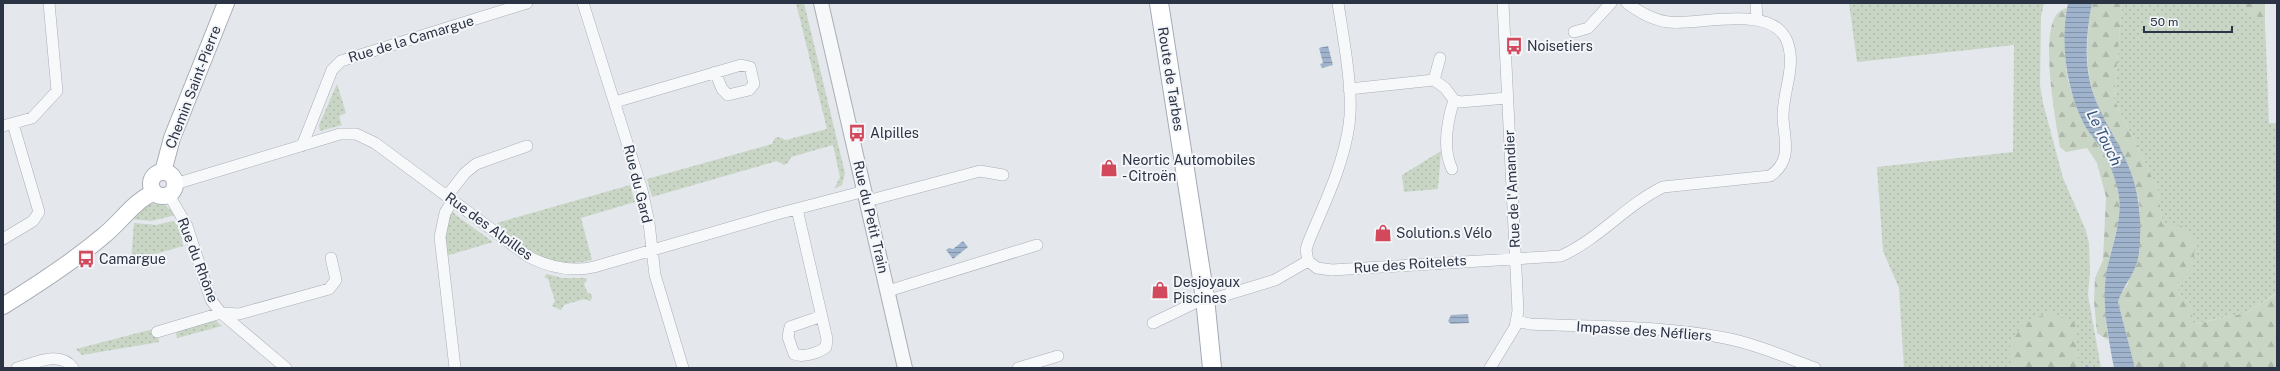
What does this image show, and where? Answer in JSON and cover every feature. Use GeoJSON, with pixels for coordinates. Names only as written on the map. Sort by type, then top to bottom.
{"type":"FeatureCollection","features":[{"type":"Feature","properties":{"kind":"main road","name":"Chemin Saint-Pierre"},"geometry":{"type":"LineString","coordinates":[[163,172],[172,138],[226,3]]}},
{"type":"Feature","properties":{"kind":"main road","name":"Route de Tarbes"},"geometry":{"type":"LineString","coordinates":[[1159,3],[1205,298],[1212,368]]}},
{"type":"Feature","properties":{"kind":"main road"},"geometry":{"type":"LineString","coordinates":[[163,172],[172,176],[172,190],[161,197],[153,193],[150,181],[155,174],[163,172]]}},
{"type":"Feature","properties":{"kind":"main road"},"geometry":{"type":"LineString","coordinates":[[3,306],[80,255],[147,196],[153,193]]}},
{"type":"Feature","properties":{"kind":"main road","name":"Route de Tarbes"},"geometry":{"type":"LineString","coordinates":[[1205,298],[1222,368]]}},
{"type":"Feature","properties":{"kind":"street"},"geometry":{"type":"LineString","coordinates":[[3,239],[33,221],[39,212],[8,125],[32,118],[57,91],[49,3]]}},
{"type":"Feature","properties":{"kind":"street","name":"Rue de la Camargue"},"geometry":{"type":"LineString","coordinates":[[302,146],[332,70],[340,61],[527,3]]}},
{"type":"Feature","properties":{"kind":"street","name":"Rue du Gard"},"geometry":{"type":"LineString","coordinates":[[583,3],[642,190],[649,223],[651,251],[655,275],[683,368]]}},
{"type":"Feature","properties":{"kind":"street","name":"Rue du Petit Train"},"geometry":{"type":"LineString","coordinates":[[820,3],[905,368]]}},
{"type":"Feature","properties":{"kind":"street"},"geometry":{"type":"LineString","coordinates":[[1153,323],[1205,298],[1216,298],[1275,280],[1308,261],[1306,250],[1308,243],[1344,153],[1349,123],[1349,89],[1338,3]]}},
{"type":"Feature","properties":{"kind":"street","name":"Rue de l'Amandier"},"geometry":{"type":"LineString","coordinates":[[1491,368],[1512,334],[1516,321],[1515,259],[1503,3]]}},
{"type":"Feature","properties":{"kind":"street"},"geometry":{"type":"LineString","coordinates":[[1574,32],[1588,28],[1611,3]]}},
{"type":"Feature","properties":{"kind":"street"},"geometry":{"type":"LineString","coordinates":[[1627,3],[1640,13],[1668,22],[1757,20],[1756,3]]}},
{"type":"Feature","properties":{"kind":"street","name":"Rue des Roitelets"},"geometry":{"type":"LineString","coordinates":[[1308,261],[1317,268],[1332,270],[1561,256],[1576,249],[1648,194],[1663,188],[1770,176],[1780,169],[1786,159],[1783,115],[1791,69],[1787,40],[1774,25],[1757,20]]}},
{"type":"Feature","properties":{"kind":"street"},"geometry":{"type":"LineString","coordinates":[[1434,80],[1440,58]]}},
{"type":"Feature","properties":{"kind":"street"},"geometry":{"type":"LineString","coordinates":[[615,102],[715,72]]}},
{"type":"Feature","properties":{"kind":"street"},"geometry":{"type":"LineString","coordinates":[[1349,89],[1434,80],[1445,88],[1454,100],[1460,102],[1508,98]]}},
{"type":"Feature","properties":{"kind":"street"},"geometry":{"type":"LineString","coordinates":[[1452,169],[1446,156],[1448,117],[1454,100]]}},
{"type":"Feature","properties":{"kind":"street","name":"Rue des Alpilles"},"geometry":{"type":"LineString","coordinates":[[172,190],[345,133],[361,135],[450,198],[529,258],[553,266],[570,269],[589,268],[797,209],[866,196],[980,171],[1003,175]]}},
{"type":"Feature","properties":{"kind":"street"},"geometry":{"type":"LineString","coordinates":[[455,368],[440,237],[445,213],[450,198],[464,173],[476,164],[527,146]]}},
{"type":"Feature","properties":{"kind":"street","name":"Rue du Rhône"},"geometry":{"type":"LineString","coordinates":[[172,190],[187,226],[211,300],[221,313],[273,364],[286,368]]}},
{"type":"Feature","properties":{"kind":"street"},"geometry":{"type":"LineString","coordinates":[[797,209],[822,316]]}},
{"type":"Feature","properties":{"kind":"street","name":"Rue du Petit Train"},"geometry":{"type":"LineString","coordinates":[[888,291],[1037,245]]}},
{"type":"Feature","properties":{"kind":"street"},"geometry":{"type":"LineString","coordinates":[[157,332],[221,313],[239,314],[329,289],[336,280],[331,258]]}},
{"type":"Feature","properties":{"kind":"street","name":"Impasse des Néfliers"},"geometry":{"type":"LineString","coordinates":[[1516,321],[1530,324],[1675,331],[1724,338],[1755,346],[1814,368]]}},
{"type":"Feature","properties":{"kind":"street"},"geometry":{"type":"LineString","coordinates":[[1025,367],[1058,356]]}},
{"type":"Feature","properties":{"kind":"street"},"geometry":{"type":"LineString","coordinates":[[17,368],[55,358],[67,361],[73,368]]}},
{"type":"Feature","properties":{"kind":"green space"},"geometry":{"type":"Polygon","coordinates":[[[796,3],[804,3],[845,173],[842,185],[834,189],[840,177],[833,145],[791,157],[788,163],[784,165],[777,161],[652,197],[647,179],[772,144],[775,138],[779,137],[786,140],[827,129],[796,3]]]}},
{"type":"Feature","properties":{"kind":"green space"},"geometry":{"type":"Polygon","coordinates":[[[1849,3],[2044,3],[2041,16],[2040,85],[2043,103],[2063,178],[2085,228],[2089,243],[2090,272],[2088,295],[2101,368],[1904,368],[1899,288],[1883,251],[1877,167],[2013,152],[2014,45],[1857,62],[1849,3]]]}},
{"type":"Feature","properties":{"kind":"green space"},"geometry":{"type":"Polygon","coordinates":[[[2092,3],[2122,3],[2114,99],[2157,188],[2163,225],[2182,226],[2195,242],[2193,268],[2177,283],[2179,295],[2189,301],[2194,324],[2246,313],[2276,294],[2277,368],[2135,368],[2118,302],[2121,293],[2128,284],[2136,250],[2140,223],[2139,202],[2133,178],[2098,107],[2093,92],[2087,49],[2089,19],[2092,3]]]}},
{"type":"Feature","properties":{"kind":"green space"},"geometry":{"type":"Polygon","coordinates":[[[2122,3],[2240,3],[2265,24],[2269,123],[2277,123],[2277,296],[2275,294],[2246,313],[2193,324],[2189,301],[2179,295],[2177,283],[2192,268],[2163,225],[2157,188],[2114,99],[2122,3]]]}},
{"type":"Feature","properties":{"kind":"green space"},"geometry":{"type":"Polygon","coordinates":[[[2240,3],[2265,3],[2265,24],[2240,3]]]}},
{"type":"Feature","properties":{"kind":"green space"},"geometry":{"type":"Polygon","coordinates":[[[2067,8],[2066,64],[2070,86],[2079,108],[2113,171],[2119,198],[2120,207],[2118,225],[2109,261],[2105,287],[2108,340],[2097,333],[2094,301],[2095,278],[2103,260],[2106,197],[2097,163],[2087,148],[2066,152],[2060,147],[2052,98],[2049,56],[2050,37],[2053,22],[2059,12],[2067,8]]]}},
{"type":"Feature","properties":{"kind":"green space"},"geometry":{"type":"Polygon","coordinates":[[[337,84],[346,113],[339,116],[342,125],[320,131],[319,125],[337,84]]]}},
{"type":"Feature","properties":{"kind":"green space"},"geometry":{"type":"Polygon","coordinates":[[[1441,151],[1438,189],[1404,192],[1402,175],[1441,151]]]}},
{"type":"Feature","properties":{"kind":"green space"},"geometry":{"type":"Polygon","coordinates":[[[630,185],[635,202],[581,218],[592,260],[565,262],[539,256],[516,242],[497,223],[630,185]]]}},
{"type":"Feature","properties":{"kind":"green space"},"geometry":{"type":"Polygon","coordinates":[[[156,202],[166,206],[176,215],[151,221],[132,219],[144,207],[156,202]]]}},
{"type":"Feature","properties":{"kind":"green space"},"geometry":{"type":"Polygon","coordinates":[[[453,212],[493,242],[446,256],[444,241],[448,215],[453,212]]]}},
{"type":"Feature","properties":{"kind":"green space"},"geometry":{"type":"Polygon","coordinates":[[[173,221],[180,228],[183,246],[131,261],[134,223],[156,225],[173,221]]]}},
{"type":"Feature","properties":{"kind":"green space"},"geometry":{"type":"Polygon","coordinates":[[[547,274],[562,278],[586,278],[587,280],[584,284],[587,292],[592,295],[592,298],[590,301],[584,299],[564,305],[561,310],[552,306],[555,301],[548,279],[544,277],[547,274]]]}},
{"type":"Feature","properties":{"kind":"green space"},"geometry":{"type":"Polygon","coordinates":[[[2049,313],[2075,323],[2079,368],[2011,368],[2009,347],[2024,322],[2049,313]]]}},
{"type":"Feature","properties":{"kind":"green space"},"geometry":{"type":"Polygon","coordinates":[[[212,318],[222,326],[177,338],[176,333],[182,328],[212,318]]]}},
{"type":"Feature","properties":{"kind":"green space"},"geometry":{"type":"Polygon","coordinates":[[[157,328],[159,342],[82,355],[76,349],[157,328]]]}},
{"type":"Feature","properties":{"kind":"water","name":"Le Touch"},"geometry":{"type":"Polygon","coordinates":[[[2068,3],[2092,3],[2087,42],[2087,62],[2090,82],[2093,94],[2103,116],[2130,170],[2138,200],[2140,232],[2138,259],[2118,302],[2135,368],[2114,368],[2106,318],[2105,281],[2118,224],[2120,206],[2119,197],[2109,165],[2100,147],[2084,124],[2069,81],[2065,49],[2068,3]]]}},
{"type":"Feature","properties":{"kind":"water"},"geometry":{"type":"Polygon","coordinates":[[[1328,46],[1333,65],[1322,68],[1320,64],[1323,63],[1319,48],[1328,46]]]}},
{"type":"Feature","properties":{"kind":"water"},"geometry":{"type":"Polygon","coordinates":[[[963,241],[968,247],[953,259],[946,250],[949,248],[953,249],[963,241]]]}},
{"type":"Feature","properties":{"kind":"water"},"geometry":{"type":"Polygon","coordinates":[[[1468,314],[1469,323],[1451,324],[1448,321],[1451,315],[1468,314]]]}},
{"type":"Feature","properties":{"kind":"place","name":"Noisetiers"},"geometry":{"type":"Point","coordinates":[1514,46]}},
{"type":"Feature","properties":{"kind":"place","name":"Alpilles"},"geometry":{"type":"Point","coordinates":[857,133]}},
{"type":"Feature","properties":{"kind":"place","name":"Neortic Automobiles - Citroën"},"geometry":{"type":"Point","coordinates":[1109,168]}},
{"type":"Feature","properties":{"kind":"place","name":"Solution.s Vélo"},"geometry":{"type":"Point","coordinates":[1383,233]}},
{"type":"Feature","properties":{"kind":"place","name":"Camargue"},"geometry":{"type":"Point","coordinates":[86,259]}},
{"type":"Feature","properties":{"kind":"place","name":"Desjoyaux Piscines"},"geometry":{"type":"Point","coordinates":[1160,290]}}]}
